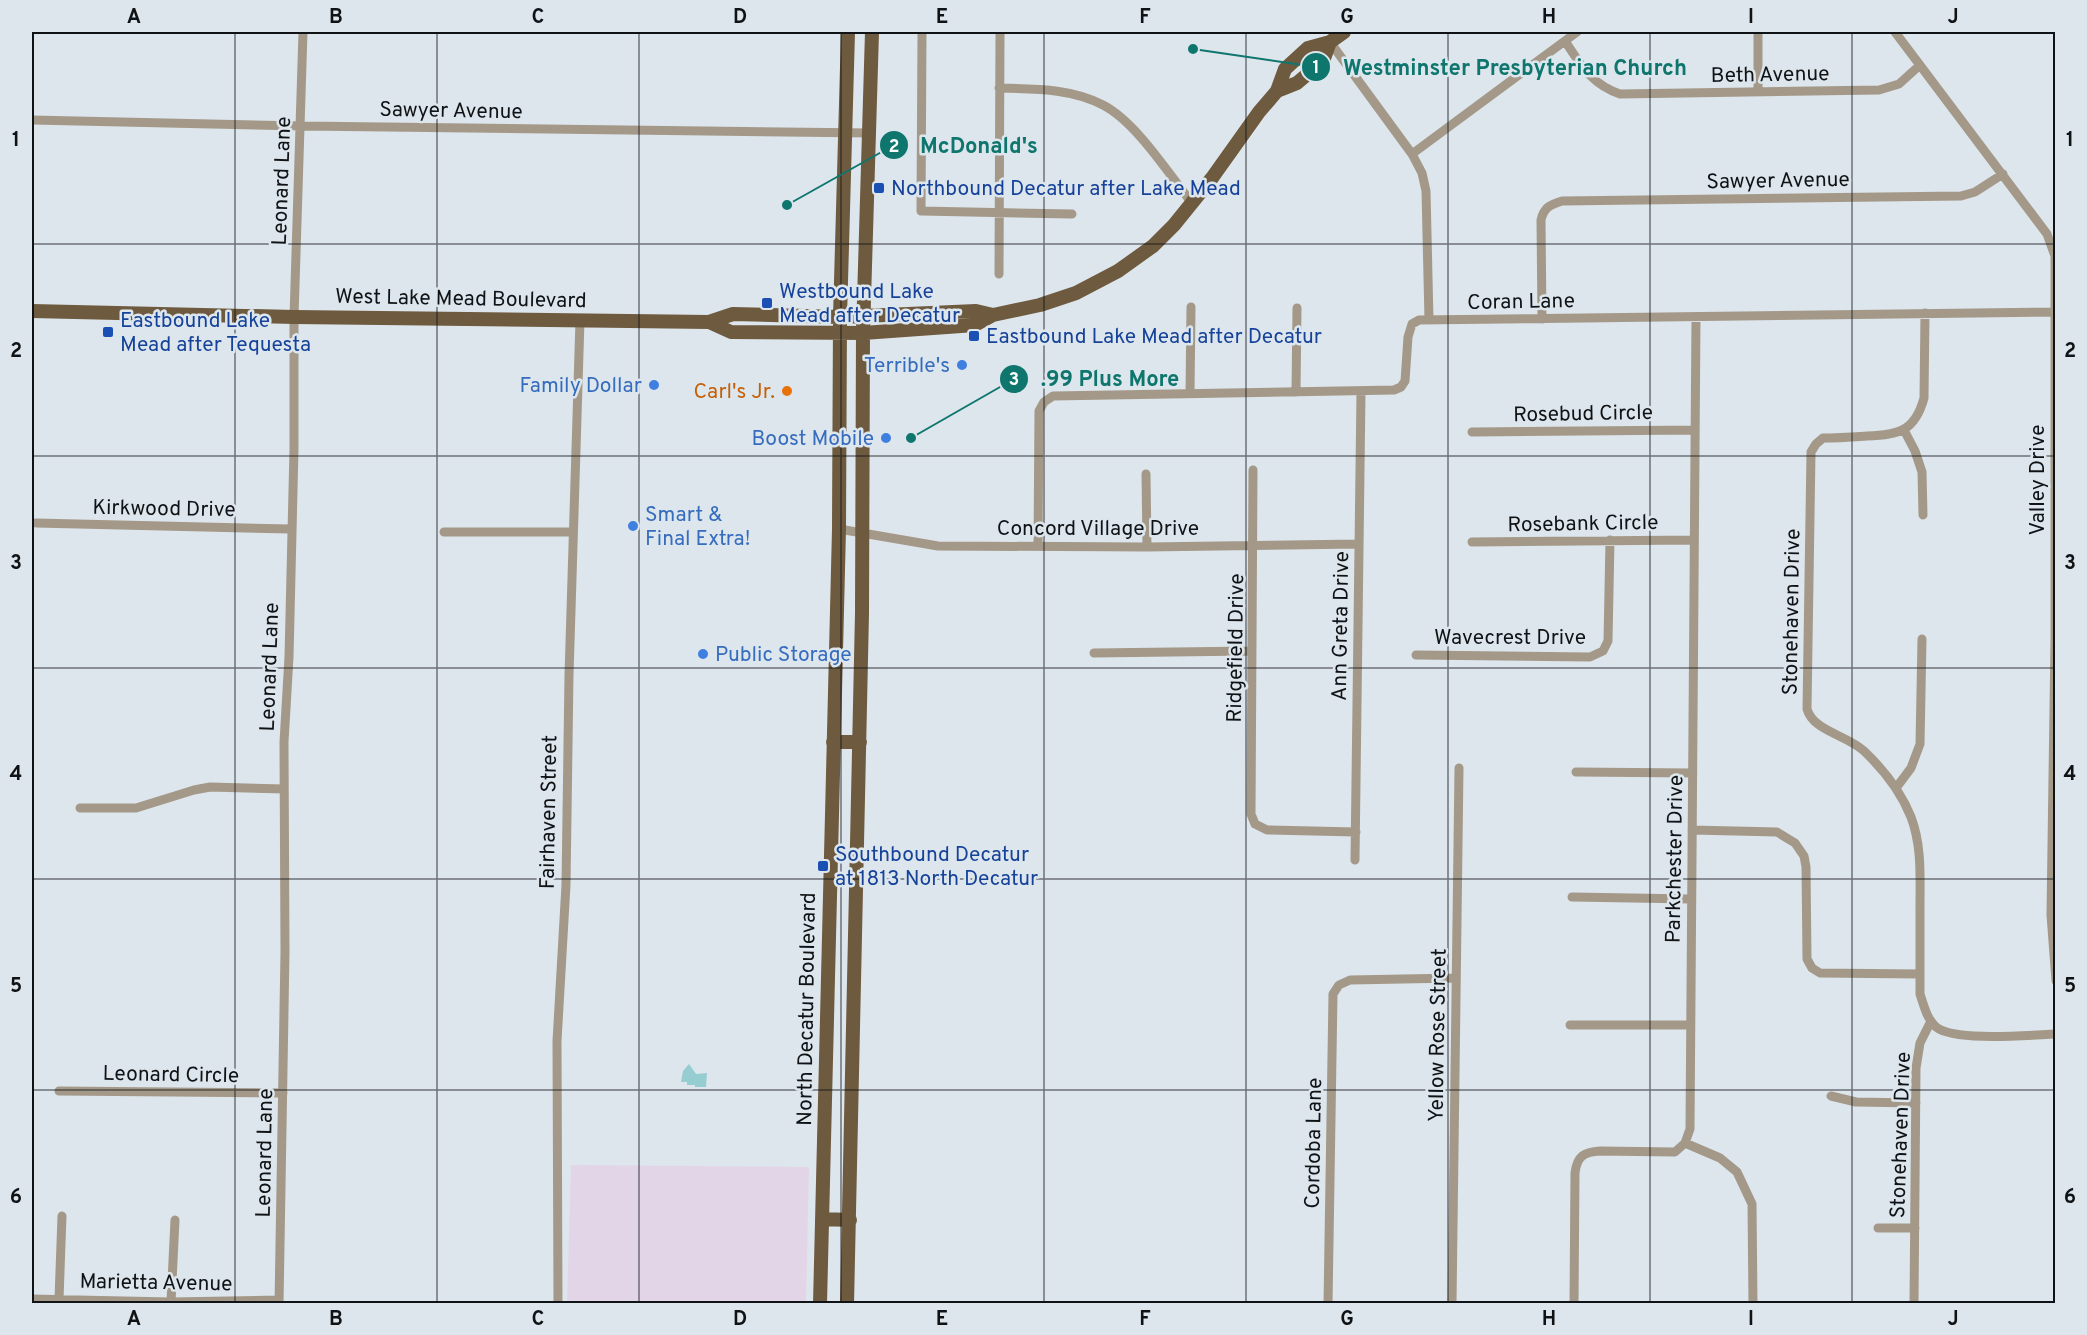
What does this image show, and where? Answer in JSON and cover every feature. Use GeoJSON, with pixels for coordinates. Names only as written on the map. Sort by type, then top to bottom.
{"type":"FeatureCollection","features":[{"type":"Feature","properties":{"kind":"main road","name":"North Decatur Boulevard"},"geometry":{"type":"LineString","coordinates":[[820,1304],[839,529],[839,334],[848,32]]}},
{"type":"Feature","properties":{"kind":"main road"},"geometry":{"type":"LineString","coordinates":[[847,1304],[860,742],[863,317],[872,32]]}},
{"type":"Feature","properties":{"kind":"main road","name":"West Lake Mead Boulevard"},"geometry":{"type":"LineString","coordinates":[[709,322],[731,332],[839,334],[975,325],[993,315],[1040,305],[1067,296],[1118,271],[1153,246],[1192,203],[1277,91],[1285,69],[1308,48],[1330,42],[1344,32]]}},
{"type":"Feature","properties":{"kind":"main road","name":"West Lake Mead Boulevard"},"geometry":{"type":"LineString","coordinates":[[1277,91],[1297,83],[1323,61],[1330,42]]}},
{"type":"Feature","properties":{"kind":"main road","name":"West Lake Mead Boulevard"},"geometry":{"type":"LineString","coordinates":[[32,311],[709,322],[733,314],[863,317],[976,310],[993,315]]}},
{"type":"Feature","properties":{"kind":"main road"},"geometry":{"type":"LineString","coordinates":[[832,742],[860,742]]}},
{"type":"Feature","properties":{"kind":"main road"},"geometry":{"type":"LineString","coordinates":[[829,961],[855,960]]}},
{"type":"Feature","properties":{"kind":"main road"},"geometry":{"type":"LineString","coordinates":[[822,1219],[850,1220]]}},
{"type":"Feature","properties":{"kind":"street","name":"Leonard Lane"},"geometry":{"type":"LineString","coordinates":[[279,1302],[285,952],[284,789],[294,317],[302,126],[303,32]]}},
{"type":"Feature","properties":{"kind":"street"},"geometry":{"type":"LineString","coordinates":[[922,32],[921,212],[1072,214]]}},
{"type":"Feature","properties":{"kind":"street"},"geometry":{"type":"LineString","coordinates":[[999,274],[1000,32]]}},
{"type":"Feature","properties":{"kind":"street"},"geometry":{"type":"LineString","coordinates":[[1412,154],[1577,32]]}},
{"type":"Feature","properties":{"kind":"street","name":"Valley Drive"},"geometry":{"type":"LineString","coordinates":[[1896,32],[2047,234],[2055,256],[2051,915],[2055,981]]}},
{"type":"Feature","properties":{"kind":"street"},"geometry":{"type":"LineString","coordinates":[[1758,35],[1758,92]]}},
{"type":"Feature","properties":{"kind":"street","name":"Beth Avenue"},"geometry":{"type":"LineString","coordinates":[[1565,41],[1595,81],[1606,89],[1620,94],[1879,90],[1899,84],[1920,65]]}},
{"type":"Feature","properties":{"kind":"street"},"geometry":{"type":"LineString","coordinates":[[1038,546],[1039,411],[1044,402],[1053,396],[1361,392],[1394,390],[1401,387],[1405,381],[1407,338],[1412,324],[1419,320],[1429,320],[1426,191],[1422,173],[1412,154],[1330,42]]}},
{"type":"Feature","properties":{"kind":"street"},"geometry":{"type":"LineString","coordinates":[[999,88],[1064,93],[1102,105],[1131,127],[1192,203]]}},
{"type":"Feature","properties":{"kind":"street","name":"Sawyer Avenue"},"geometry":{"type":"LineString","coordinates":[[32,120],[302,126],[870,133]]}},
{"type":"Feature","properties":{"kind":"street","name":"Sawyer Avenue"},"geometry":{"type":"LineString","coordinates":[[1542,319],[1541,220],[1547,206],[1562,201],[1961,196],[1975,192],[2003,174]]}},
{"type":"Feature","properties":{"kind":"street"},"geometry":{"type":"LineString","coordinates":[[1190,393],[1191,307]]}},
{"type":"Feature","properties":{"kind":"street"},"geometry":{"type":"LineString","coordinates":[[1296,392],[1297,308]]}},
{"type":"Feature","properties":{"kind":"street","name":"Coran Lane"},"geometry":{"type":"LineString","coordinates":[[1429,320],[2055,312]]}},
{"type":"Feature","properties":{"kind":"street"},"geometry":{"type":"LineString","coordinates":[[1923,515],[1922,472],[1915,451],[1904,430],[1921,411],[1924,398],[1925,314]]}},
{"type":"Feature","properties":{"kind":"street","name":"Parkchester Drive"},"geometry":{"type":"LineString","coordinates":[[1685,1143],[1690,1129],[1696,317]]}},
{"type":"Feature","properties":{"kind":"street","name":"Fairhaven Street"},"geometry":{"type":"LineString","coordinates":[[558,1304],[557,1041],[566,885],[580,320]]}},
{"type":"Feature","properties":{"kind":"street","name":"Ann Greta Drive"},"geometry":{"type":"LineString","coordinates":[[1355,860],[1361,392]]}},
{"type":"Feature","properties":{"kind":"street","name":"Rosebud Circle"},"geometry":{"type":"LineString","coordinates":[[1472,432],[1695,430]]}},
{"type":"Feature","properties":{"kind":"street","name":"Stonehaven Drive"},"geometry":{"type":"LineString","coordinates":[[1904,430],[1891,435],[1823,438],[1811,452],[1807,709],[1810,717],[1817,724],[1848,739],[1885,772],[1911,817],[1920,854],[1920,994],[1931,1021],[1920,1043],[1916,1068],[1914,1304]]}},
{"type":"Feature","properties":{"kind":"street","name":"Ridgefield Drive"},"geometry":{"type":"LineString","coordinates":[[1253,470],[1251,814],[1255,824],[1267,830],[1356,832]]}},
{"type":"Feature","properties":{"kind":"street"},"geometry":{"type":"LineString","coordinates":[[1146,474],[1147,547]]}},
{"type":"Feature","properties":{"kind":"street","name":"Kirkwood Drive"},"geometry":{"type":"LineString","coordinates":[[36,523],[291,529]]}},
{"type":"Feature","properties":{"kind":"street","name":"Concord Village Drive"},"geometry":{"type":"LineString","coordinates":[[839,529],[938,546],[1147,547],[1359,544]]}},
{"type":"Feature","properties":{"kind":"street"},"geometry":{"type":"LineString","coordinates":[[444,531],[573,532]]}},
{"type":"Feature","properties":{"kind":"street","name":"Wavecrest Drive"},"geometry":{"type":"LineString","coordinates":[[1416,655],[1590,657],[1603,651],[1608,641],[1610,540]]}},
{"type":"Feature","properties":{"kind":"street","name":"Rosebank Circle"},"geometry":{"type":"LineString","coordinates":[[1472,542],[1694,540]]}},
{"type":"Feature","properties":{"kind":"street"},"geometry":{"type":"LineString","coordinates":[[1896,788],[1911,768],[1920,744],[1922,639]]}},
{"type":"Feature","properties":{"kind":"street"},"geometry":{"type":"LineString","coordinates":[[1094,653],[1252,651]]}},
{"type":"Feature","properties":{"kind":"street","name":"Yellow Rose Street"},"geometry":{"type":"LineString","coordinates":[[1452,1304],[1459,768]]}},
{"type":"Feature","properties":{"kind":"street"},"geometry":{"type":"LineString","coordinates":[[1576,772],[1692,773]]}},
{"type":"Feature","properties":{"kind":"street"},"geometry":{"type":"LineString","coordinates":[[80,808],[136,808],[210,787],[284,789]]}},
{"type":"Feature","properties":{"kind":"street"},"geometry":{"type":"LineString","coordinates":[[1692,830],[1777,832],[1795,843],[1804,856],[1806,867],[1807,959],[1812,968],[1820,973],[1920,974]]}},
{"type":"Feature","properties":{"kind":"street"},"geometry":{"type":"LineString","coordinates":[[1572,897],[1691,898]]}},
{"type":"Feature","properties":{"kind":"street","name":"Cordoba Lane"},"geometry":{"type":"LineString","coordinates":[[1328,1304],[1333,994],[1339,985],[1350,980],[1456,978]]}},
{"type":"Feature","properties":{"kind":"street"},"geometry":{"type":"LineString","coordinates":[[1931,1021],[1936,1027],[1949,1034],[2055,1035]]}},
{"type":"Feature","properties":{"kind":"street"},"geometry":{"type":"LineString","coordinates":[[1570,1024],[1690,1025]]}},
{"type":"Feature","properties":{"kind":"street","name":"Leonard Circle"},"geometry":{"type":"LineString","coordinates":[[59,1091],[283,1094]]}},
{"type":"Feature","properties":{"kind":"street"},"geometry":{"type":"LineString","coordinates":[[1831,1096],[1856,1102],[1916,1103]]}},
{"type":"Feature","properties":{"kind":"street"},"geometry":{"type":"LineString","coordinates":[[1574,1304],[1576,1163],[1588,1152],[1675,1152],[1685,1143],[1720,1158],[1737,1172],[1752,1204],[1753,1304]]}},
{"type":"Feature","properties":{"kind":"street"},"geometry":{"type":"LineString","coordinates":[[58,1299],[62,1216]]}},
{"type":"Feature","properties":{"kind":"street"},"geometry":{"type":"LineString","coordinates":[[171,1302],[175,1220]]}},
{"type":"Feature","properties":{"kind":"street"},"geometry":{"type":"LineString","coordinates":[[1878,1228],[1915,1228]]}},
{"type":"Feature","properties":{"kind":"street","name":"Marietta Avenue"},"geometry":{"type":"LineString","coordinates":[[32,1299],[279,1302]]}},
{"type":"Feature","properties":{"kind":"shaded area"},"geometry":{"type":"Polygon","coordinates":[[[571,1165],[809,1167],[806,1303],[567,1303],[571,1165]]]}},
{"type":"Feature","properties":{"kind":"water"},"geometry":{"type":"Polygon","coordinates":[[[689,1064],[696,1074],[707,1073],[706,1087],[695,1087],[695,1085],[687,1085],[687,1082],[681,1082],[683,1071],[689,1064]]]}},
{"type":"Feature","properties":{"kind":"place","name":"Westminster Presbyterian Church"},"geometry":{"type":"Point","coordinates":[1193,49]}},
{"type":"Feature","properties":{"kind":"place","name":"Northbound Decatur after Lake Mead"},"geometry":{"type":"Point","coordinates":[879,188]}},
{"type":"Feature","properties":{"kind":"place","name":"McDonald's"},"geometry":{"type":"Point","coordinates":[787,205]}},
{"type":"Feature","properties":{"kind":"place","name":"Westbound Lake Mead after Decatur"},"geometry":{"type":"Point","coordinates":[767,303]}},
{"type":"Feature","properties":{"kind":"place","name":"Eastbound Lake Mead after Tequesta"},"geometry":{"type":"Point","coordinates":[108,332]}},
{"type":"Feature","properties":{"kind":"place","name":"Eastbound Lake Mead after Decatur"},"geometry":{"type":"Point","coordinates":[974,336]}},
{"type":"Feature","properties":{"kind":"place","name":"Terrible's"},"geometry":{"type":"Point","coordinates":[962,365]}},
{"type":"Feature","properties":{"kind":"place","name":"Family Dollar"},"geometry":{"type":"Point","coordinates":[654,385]}},
{"type":"Feature","properties":{"kind":"place","name":"Carl's Jr."},"geometry":{"type":"Point","coordinates":[787,391]}},
{"type":"Feature","properties":{"kind":"place","name":"Boost Mobile"},"geometry":{"type":"Point","coordinates":[886,438]}},
{"type":"Feature","properties":{"kind":"place","name":".99 Plus More"},"geometry":{"type":"Point","coordinates":[911,438]}},
{"type":"Feature","properties":{"kind":"place","name":"Smart & Final Extra!"},"geometry":{"type":"Point","coordinates":[633,526]}},
{"type":"Feature","properties":{"kind":"place","name":"Public Storage"},"geometry":{"type":"Point","coordinates":[703,654]}},
{"type":"Feature","properties":{"kind":"place","name":"Southbound Decatur at 1813 North Decatur"},"geometry":{"type":"Point","coordinates":[823,866]}}]}
